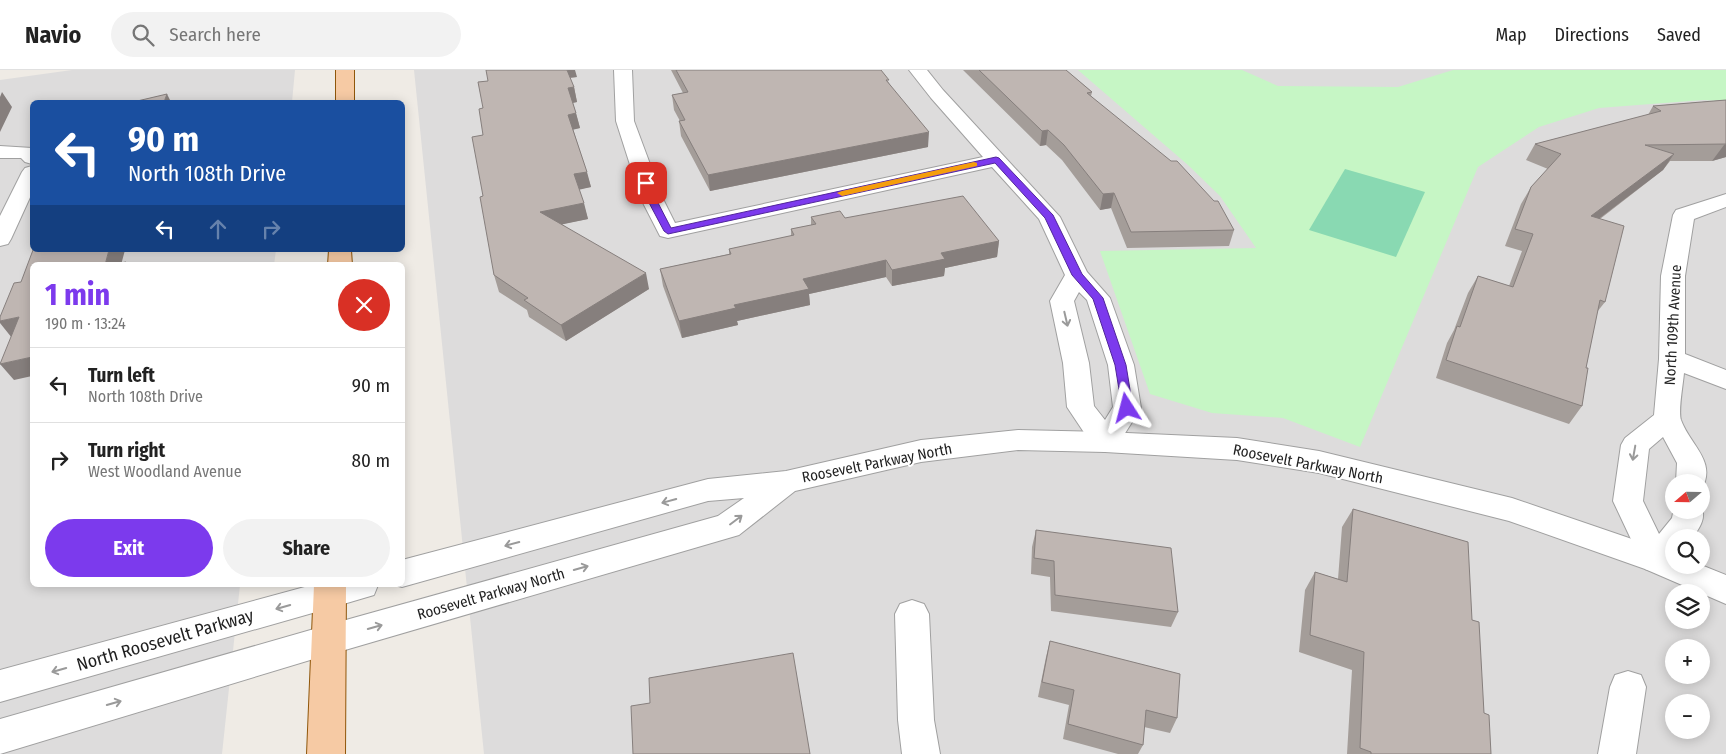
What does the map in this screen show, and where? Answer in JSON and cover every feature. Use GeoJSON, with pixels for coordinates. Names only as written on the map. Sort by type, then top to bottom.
{"type":"FeatureCollection","features":[{"type":"Feature","properties":{"kind":"main road"},"geometry":{"type":"LineString","coordinates":[[345,70],[345,100]]}},
{"type":"Feature","properties":{"kind":"main road"},"geometry":{"type":"LineString","coordinates":[[326,754],[330,589]]}},
{"type":"Feature","properties":{"kind":"street"},"geometry":{"type":"LineString","coordinates":[[623,70],[625,121],[652,199],[668,231],[996,160]]}},
{"type":"Feature","properties":{"kind":"street"},"geometry":{"type":"LineString","coordinates":[[918,70],[996,160],[1049,217],[1077,275],[1098,298],[1121,365],[1127,408],[1105,442],[1081,407],[1076,363],[1062,301],[1077,275]]}},
{"type":"Feature","properties":{"kind":"street"},"geometry":{"type":"LineString","coordinates":[[0,152],[29,155]]}},
{"type":"Feature","properties":{"kind":"street"},"geometry":{"type":"LineString","coordinates":[[0,239],[30,176]]}},
{"type":"Feature","properties":{"kind":"street","name":"North 109th Avenue"},"geometry":{"type":"LineString","coordinates":[[1667,419],[1672,359],[1673,276],[1684,216],[1726,200]]}},
{"type":"Feature","properties":{"kind":"street"},"geometry":{"type":"LineString","coordinates":[[1672,359],[1726,380]]}},
{"type":"Feature","properties":{"kind":"street"},"geometry":{"type":"LineString","coordinates":[[1665,542],[1628,501],[1635,445],[1667,419],[1692,463],[1691,474]]}},
{"type":"Feature","properties":{"kind":"street","name":"Roosevelt Parkway North"},"geometry":{"type":"LineString","coordinates":[[405,573],[708,490],[786,482],[921,451],[1018,440],[1238,448],[1319,462],[1512,510],[1665,544]]}},
{"type":"Feature","properties":{"kind":"street","name":"Roosevelt Parkway North"},"geometry":{"type":"LineString","coordinates":[[328,640],[728,526],[786,482]]}},
{"type":"Feature","properties":{"kind":"street","name":"Roosevelt Parkway North"},"geometry":{"type":"LineString","coordinates":[[1705,574],[1726,590]]}},
{"type":"Feature","properties":{"kind":"street"},"geometry":{"type":"LineString","coordinates":[[330,589],[346,587]]}},
{"type":"Feature","properties":{"kind":"street","name":"North Roosevelt Parkway"},"geometry":{"type":"LineString","coordinates":[[0,686],[330,589]]}},
{"type":"Feature","properties":{"kind":"street"},"geometry":{"type":"LineString","coordinates":[[912,614],[916,720],[921,754]]}},
{"type":"Feature","properties":{"kind":"street"},"geometry":{"type":"LineString","coordinates":[[0,737],[328,640]]}},
{"type":"Feature","properties":{"kind":"street"},"geometry":{"type":"LineString","coordinates":[[1617,754],[1628,688]]}},
{"type":"Feature","properties":{"kind":"shaded area"},"geometry":{"type":"Polygon","coordinates":[[[72,70],[295,70],[292,100],[30,100],[30,252],[276,252],[274,262],[30,262],[30,587],[240,587],[222,754],[0,754],[0,80],[72,70]]]}},
{"type":"Feature","properties":{"kind":"shaded area"},"geometry":{"type":"Polygon","coordinates":[[[414,70],[1726,70],[1726,754],[484,754],[414,70]]]}},
{"type":"Feature","properties":{"kind":"green space"},"geometry":{"type":"Polygon","coordinates":[[[1078,70],[1242,70],[1278,86],[1398,87],[1453,70],[1726,70],[1726,101],[1703,100],[1599,108],[1539,127],[1478,167],[1360,447],[1283,418],[1212,413],[1150,394],[1100,251],[1256,248],[1220,196],[1188,165],[1078,70]]]}},
{"type":"Feature","properties":{"kind":"green space"},"geometry":{"type":"Polygon","coordinates":[[[1345,169],[1425,192],[1396,257],[1309,230],[1345,169]]]}},
{"type":"Feature","properties":{"kind":"building"},"geometry":{"type":"Polygon","coordinates":[[[486,70],[567,70],[574,87],[568,88],[576,113],[568,115],[587,172],[574,174],[584,203],[540,212],[646,273],[561,325],[524,300],[528,298],[494,275],[480,197],[483,196],[472,137],[483,135],[479,109],[483,108],[478,82],[488,81],[486,70]]]}},
{"type":"Feature","properties":{"kind":"building"},"geometry":{"type":"Polygon","coordinates":[[[676,70],[881,70],[889,80],[886,80],[929,132],[708,175],[679,121],[685,120],[672,95],[688,92],[676,70]]]}},
{"type":"Feature","properties":{"kind":"building"},"geometry":{"type":"Polygon","coordinates":[[[979,70],[1066,70],[1092,92],[1087,93],[1171,161],[1177,161],[1214,201],[1218,201],[1234,230],[1131,232],[1114,193],[1103,194],[1064,145],[1048,130],[1042,131],[979,70]]]}},
{"type":"Feature","properties":{"kind":"building"},"geometry":{"type":"Polygon","coordinates":[[[167,94],[165,100],[142,100],[167,94]]]}},
{"type":"Feature","properties":{"kind":"building"},"geometry":{"type":"Polygon","coordinates":[[[1726,100],[1726,144],[1645,145],[1674,154],[1591,216],[1624,226],[1605,302],[1600,300],[1586,368],[1588,368],[1582,406],[1446,360],[1457,326],[1460,327],[1478,276],[1513,287],[1533,234],[1515,229],[1531,187],[1561,154],[1535,144],[1661,111],[1653,106],[1726,100]]]}},
{"type":"Feature","properties":{"kind":"building"},"geometry":{"type":"Polygon","coordinates":[[[963,196],[999,241],[941,253],[945,259],[892,270],[886,260],[803,279],[809,289],[734,305],[736,308],[679,321],[660,269],[731,254],[729,249],[794,235],[791,229],[816,224],[811,217],[840,211],[845,218],[963,196]]]}},
{"type":"Feature","properties":{"kind":"building"},"geometry":{"type":"Polygon","coordinates":[[[32,252],[108,252],[106,262],[30,262],[30,357],[0,364],[19,317],[0,321],[0,317],[14,283],[21,282],[32,252]]]}},
{"type":"Feature","properties":{"kind":"building"},"geometry":{"type":"Polygon","coordinates":[[[1353,509],[1468,542],[1472,620],[1479,622],[1484,713],[1489,715],[1491,754],[1371,754],[1371,752],[1360,748],[1364,652],[1310,635],[1315,572],[1347,582],[1353,509]]]}},
{"type":"Feature","properties":{"kind":"building"},"geometry":{"type":"Polygon","coordinates":[[[1036,530],[1171,548],[1178,612],[1055,595],[1054,561],[1034,558],[1036,530]]]}},
{"type":"Feature","properties":{"kind":"building"},"geometry":{"type":"Polygon","coordinates":[[[1050,641],[1180,674],[1177,718],[1146,710],[1143,745],[1068,724],[1074,690],[1042,682],[1050,641]]]}},
{"type":"Feature","properties":{"kind":"building"},"geometry":{"type":"Polygon","coordinates":[[[793,653],[810,754],[633,754],[631,706],[650,703],[649,678],[793,653]]]}},
{"type":"Feature","properties":{"kind":"slow traffic"},"geometry":{"type":"LineString","coordinates":[[842,193],[974,165]]}},
{"type":"Feature","properties":{"kind":"route"},"geometry":{"type":"LineString","coordinates":[[646,183],[668,231],[996,160],[1049,217],[1077,275],[1098,298],[1121,365],[1127,408]]}}]}
